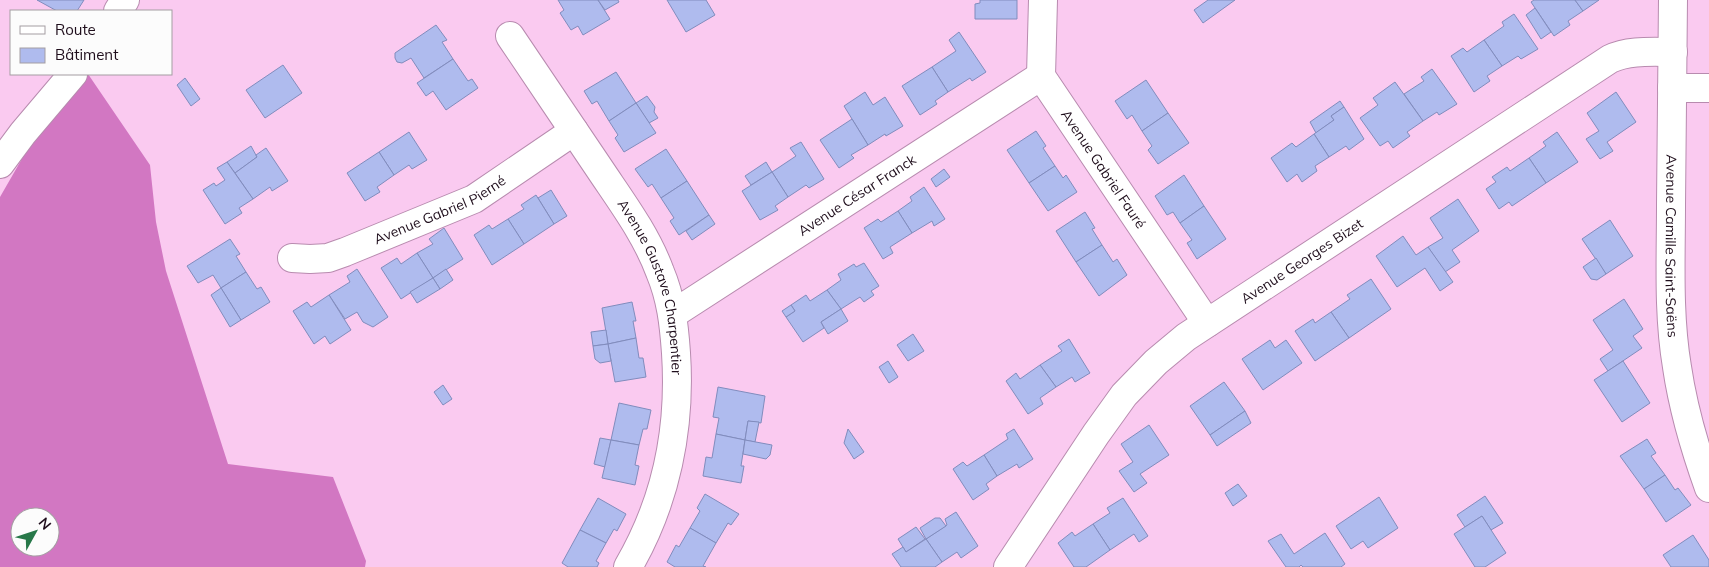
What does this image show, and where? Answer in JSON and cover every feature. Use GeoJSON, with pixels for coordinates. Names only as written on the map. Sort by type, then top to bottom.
{"type":"FeatureCollection","features":[{"type":"Feature","properties":{"kind":"street"},"geometry":{"type":"LineString","coordinates":[[1041,76],[1043,0]]}},
{"type":"Feature","properties":{"kind":"street","name":"Avenue Camille Saint-Saëns"},"geometry":{"type":"LineString","coordinates":[[1673,0],[1671,294],[1674,343],[1676,366],[1687,416],[1709,488]]}},
{"type":"Feature","properties":{"kind":"street","name":"Avenue Gustave Charpentier"},"geometry":{"type":"LineString","coordinates":[[510,36],[640,230],[660,270],[673,314],[677,375],[676,419],[672,445],[660,494],[652,517],[628,567]]}},
{"type":"Feature","properties":{"kind":"street","name":"Avenue Georges Bizet"},"geometry":{"type":"LineString","coordinates":[[1008,567],[1124,395],[1156,362],[1186,338],[1610,58],[1634,52],[1673,52]]}},
{"type":"Feature","properties":{"kind":"street"},"geometry":{"type":"LineString","coordinates":[[0,164],[71,75]]}},
{"type":"Feature","properties":{"kind":"street","name":"Avenue César Franck"},"geometry":{"type":"LineString","coordinates":[[673,314],[1041,76]]}},
{"type":"Feature","properties":{"kind":"street","name":"Avenue Gabriel Fauré"},"geometry":{"type":"LineString","coordinates":[[1041,76],[1208,323]]}},
{"type":"Feature","properties":{"kind":"street"},"geometry":{"type":"LineString","coordinates":[[1672,88],[1709,88]]}},
{"type":"Feature","properties":{"kind":"street","name":"Avenue Gabriel Pierné"},"geometry":{"type":"LineString","coordinates":[[292,258],[328,258],[461,205],[486,192],[574,132]]}},
{"type":"Feature","properties":{"kind":"shaded area"},"geometry":{"type":"Polygon","coordinates":[[[83,75],[89,75],[150,165],[156,222],[166,271],[228,464],[333,477],[366,561],[365,567],[0,567],[0,197],[23,157],[83,75]]]}},
{"type":"Feature","properties":{"kind":"building"},"geometry":{"type":"Polygon","coordinates":[[[37,0],[84,0],[78,10],[55,10],[37,0]]]}},
{"type":"Feature","properties":{"kind":"building"},"geometry":{"type":"Polygon","coordinates":[[[558,0],[598,0],[610,19],[583,35],[578,26],[571,30],[560,13],[564,10],[558,0]]]}},
{"type":"Feature","properties":{"kind":"building"},"geometry":{"type":"Polygon","coordinates":[[[598,0],[618,0],[619,2],[605,10],[598,0]]]}},
{"type":"Feature","properties":{"kind":"building"},"geometry":{"type":"Polygon","coordinates":[[[667,0],[706,0],[715,15],[686,32],[667,0]]]}},
{"type":"Feature","properties":{"kind":"building"},"geometry":{"type":"Polygon","coordinates":[[[980,0],[1017,0],[1017,19],[975,19],[975,4],[980,3],[980,0]]]}},
{"type":"Feature","properties":{"kind":"building"},"geometry":{"type":"Polygon","coordinates":[[[1208,0],[1235,0],[1203,23],[1194,10],[1208,0]]]}},
{"type":"Feature","properties":{"kind":"building"},"geometry":{"type":"Polygon","coordinates":[[[1534,0],[1575,0],[1583,11],[1568,21],[1570,25],[1554,36],[1531,2],[1534,0]]]}},
{"type":"Feature","properties":{"kind":"building"},"geometry":{"type":"Polygon","coordinates":[[[1575,0],[1599,0],[1583,11],[1575,0]]]}},
{"type":"Feature","properties":{"kind":"building"},"geometry":{"type":"Polygon","coordinates":[[[1535,8],[1551,32],[1541,39],[1526,15],[1535,8]]]}},
{"type":"Feature","properties":{"kind":"building"},"geometry":{"type":"Polygon","coordinates":[[[1514,14],[1538,49],[1521,59],[1518,56],[1502,66],[1484,40],[1504,26],[1502,22],[1514,14]]]}},
{"type":"Feature","properties":{"kind":"building"},"geometry":{"type":"Polygon","coordinates":[[[436,25],[447,40],[442,42],[453,59],[424,78],[411,58],[402,63],[397,62],[395,53],[436,25]]]}},
{"type":"Feature","properties":{"kind":"building"},"geometry":{"type":"Polygon","coordinates":[[[959,32],[986,72],[972,81],[970,78],[948,92],[932,67],[956,51],[949,40],[959,32]]]}},
{"type":"Feature","properties":{"kind":"building"},"geometry":{"type":"Polygon","coordinates":[[[1484,40],[1502,66],[1487,76],[1490,81],[1474,92],[1451,56],[1463,48],[1467,52],[1484,40]]]}},
{"type":"Feature","properties":{"kind":"building"},"geometry":{"type":"Polygon","coordinates":[[[453,59],[468,81],[472,79],[478,88],[446,110],[433,91],[426,96],[417,83],[453,59]]]}},
{"type":"Feature","properties":{"kind":"building"},"geometry":{"type":"Polygon","coordinates":[[[283,65],[302,93],[265,118],[246,90],[283,65]]]}},
{"type":"Feature","properties":{"kind":"building"},"geometry":{"type":"Polygon","coordinates":[[[932,67],[948,92],[935,101],[937,104],[920,115],[902,86],[932,67]]]}},
{"type":"Feature","properties":{"kind":"building"},"geometry":{"type":"Polygon","coordinates":[[[1432,69],[1457,104],[1439,115],[1437,112],[1423,121],[1404,94],[1424,81],[1421,77],[1432,69]]]}},
{"type":"Feature","properties":{"kind":"building"},"geometry":{"type":"Polygon","coordinates":[[[616,72],[636,103],[609,121],[597,101],[592,104],[584,91],[616,72]]]}},
{"type":"Feature","properties":{"kind":"building"},"geometry":{"type":"Polygon","coordinates":[[[185,78],[200,99],[191,106],[177,85],[185,78]]]}},
{"type":"Feature","properties":{"kind":"building"},"geometry":{"type":"Polygon","coordinates":[[[1146,80],[1168,113],[1142,131],[1132,115],[1127,119],[1115,101],[1146,80]]]}},
{"type":"Feature","properties":{"kind":"building"},"geometry":{"type":"Polygon","coordinates":[[[1395,82],[1423,121],[1407,132],[1410,136],[1393,148],[1388,141],[1380,146],[1360,118],[1378,105],[1373,98],[1395,82]]]}},
{"type":"Feature","properties":{"kind":"building"},"geometry":{"type":"Polygon","coordinates":[[[865,92],[873,105],[885,97],[903,126],[886,136],[885,134],[868,145],[844,106],[865,92]]]}},
{"type":"Feature","properties":{"kind":"building"},"geometry":{"type":"Polygon","coordinates":[[[1616,92],[1636,122],[1607,142],[1613,151],[1600,159],[1586,139],[1599,131],[1587,113],[1616,92]]]}},
{"type":"Feature","properties":{"kind":"building"},"geometry":{"type":"Polygon","coordinates":[[[647,96],[655,107],[654,112],[658,118],[649,123],[636,103],[647,96]]]}},
{"type":"Feature","properties":{"kind":"building"},"geometry":{"type":"Polygon","coordinates":[[[1340,101],[1344,107],[1331,116],[1334,120],[1316,133],[1310,122],[1340,101]]]}},
{"type":"Feature","properties":{"kind":"building"},"geometry":{"type":"Polygon","coordinates":[[[636,103],[656,133],[624,152],[615,138],[618,135],[609,121],[636,103]]]}},
{"type":"Feature","properties":{"kind":"building"},"geometry":{"type":"Polygon","coordinates":[[[1344,107],[1364,139],[1349,150],[1346,146],[1329,157],[1314,134],[1334,120],[1331,116],[1344,107]]]}},
{"type":"Feature","properties":{"kind":"building"},"geometry":{"type":"Polygon","coordinates":[[[1168,113],[1189,143],[1158,164],[1148,150],[1152,146],[1142,131],[1168,113]]]}},
{"type":"Feature","properties":{"kind":"building"},"geometry":{"type":"Polygon","coordinates":[[[852,119],[868,145],[851,155],[854,158],[839,168],[820,140],[852,119]]]}},
{"type":"Feature","properties":{"kind":"building"},"geometry":{"type":"Polygon","coordinates":[[[1036,131],[1046,146],[1043,148],[1055,166],[1029,183],[1007,150],[1036,131]]]}},
{"type":"Feature","properties":{"kind":"building"},"geometry":{"type":"Polygon","coordinates":[[[409,132],[427,160],[412,169],[409,165],[394,175],[379,152],[409,132]]]}},
{"type":"Feature","properties":{"kind":"building"},"geometry":{"type":"Polygon","coordinates":[[[1557,132],[1578,162],[1546,183],[1529,158],[1546,146],[1543,142],[1557,132]]]}},
{"type":"Feature","properties":{"kind":"building"},"geometry":{"type":"Polygon","coordinates":[[[1314,134],[1329,157],[1315,166],[1317,171],[1302,182],[1297,174],[1287,182],[1271,158],[1292,143],[1296,147],[1314,134]]]}},
{"type":"Feature","properties":{"kind":"building"},"geometry":{"type":"Polygon","coordinates":[[[801,142],[824,179],[809,188],[806,185],[788,197],[772,172],[796,156],[790,148],[801,142]]]}},
{"type":"Feature","properties":{"kind":"building"},"geometry":{"type":"Polygon","coordinates":[[[251,146],[257,157],[235,173],[227,162],[251,146]]]}},
{"type":"Feature","properties":{"kind":"building"},"geometry":{"type":"Polygon","coordinates":[[[266,148],[288,181],[272,191],[270,187],[253,199],[235,173],[266,148]]]}},
{"type":"Feature","properties":{"kind":"building"},"geometry":{"type":"Polygon","coordinates":[[[666,149],[687,181],[661,198],[652,184],[648,187],[635,169],[666,149]]]}},
{"type":"Feature","properties":{"kind":"building"},"geometry":{"type":"Polygon","coordinates":[[[379,152],[394,175],[377,187],[380,192],[365,201],[347,173],[379,152]]]}},
{"type":"Feature","properties":{"kind":"building"},"geometry":{"type":"Polygon","coordinates":[[[1529,158],[1546,183],[1512,206],[1509,202],[1499,209],[1486,189],[1496,182],[1492,177],[1507,167],[1510,171],[1529,158]]]}},
{"type":"Feature","properties":{"kind":"building"},"geometry":{"type":"Polygon","coordinates":[[[227,162],[253,199],[239,208],[242,213],[225,224],[203,190],[214,183],[216,186],[225,180],[217,168],[227,162]]]}},
{"type":"Feature","properties":{"kind":"building"},"geometry":{"type":"Polygon","coordinates":[[[766,162],[772,172],[751,185],[745,176],[766,162]]]}},
{"type":"Feature","properties":{"kind":"building"},"geometry":{"type":"Polygon","coordinates":[[[1055,166],[1063,178],[1066,175],[1077,192],[1048,211],[1029,183],[1055,166]]]}},
{"type":"Feature","properties":{"kind":"building"},"geometry":{"type":"Polygon","coordinates":[[[944,169],[950,177],[936,187],[931,179],[944,169]]]}},
{"type":"Feature","properties":{"kind":"building"},"geometry":{"type":"Polygon","coordinates":[[[772,172],[788,197],[775,206],[778,210],[760,220],[742,191],[772,172]]]}},
{"type":"Feature","properties":{"kind":"building"},"geometry":{"type":"Polygon","coordinates":[[[1184,175],[1204,206],[1180,223],[1173,212],[1167,215],[1155,196],[1184,175]]]}},
{"type":"Feature","properties":{"kind":"building"},"geometry":{"type":"Polygon","coordinates":[[[687,181],[709,215],[679,235],[670,221],[674,218],[661,198],[687,181]]]}},
{"type":"Feature","properties":{"kind":"building"},"geometry":{"type":"Polygon","coordinates":[[[924,187],[945,219],[934,226],[932,221],[912,233],[898,211],[912,201],[910,197],[924,187]]]}},
{"type":"Feature","properties":{"kind":"building"},"geometry":{"type":"Polygon","coordinates":[[[551,190],[567,216],[554,224],[538,198],[551,190]]]}},
{"type":"Feature","properties":{"kind":"building"},"geometry":{"type":"Polygon","coordinates":[[[536,195],[554,224],[524,244],[508,219],[524,209],[521,205],[536,195]]]}},
{"type":"Feature","properties":{"kind":"building"},"geometry":{"type":"Polygon","coordinates":[[[1458,199],[1479,231],[1452,250],[1460,262],[1445,272],[1428,247],[1443,238],[1430,218],[1458,199]]]}},
{"type":"Feature","properties":{"kind":"building"},"geometry":{"type":"Polygon","coordinates":[[[1204,206],[1226,239],[1197,259],[1187,243],[1192,240],[1180,223],[1204,206]]]}},
{"type":"Feature","properties":{"kind":"building"},"geometry":{"type":"Polygon","coordinates":[[[898,211],[912,233],[890,247],[893,253],[883,259],[864,228],[878,219],[881,222],[898,211]]]}},
{"type":"Feature","properties":{"kind":"building"},"geometry":{"type":"Polygon","coordinates":[[[1085,212],[1095,228],[1092,229],[1102,245],[1076,262],[1056,231],[1085,212]]]}},
{"type":"Feature","properties":{"kind":"building"},"geometry":{"type":"Polygon","coordinates":[[[709,215],[715,224],[692,240],[686,231],[709,215]]]}},
{"type":"Feature","properties":{"kind":"building"},"geometry":{"type":"Polygon","coordinates":[[[508,219],[524,244],[492,265],[474,235],[489,225],[492,229],[508,219]]]}},
{"type":"Feature","properties":{"kind":"building"},"geometry":{"type":"Polygon","coordinates":[[[1610,220],[1633,256],[1606,274],[1582,239],[1610,220]]]}},
{"type":"Feature","properties":{"kind":"building"},"geometry":{"type":"Polygon","coordinates":[[[444,228],[463,259],[433,278],[417,253],[433,244],[429,239],[444,228]]]}},
{"type":"Feature","properties":{"kind":"building"},"geometry":{"type":"Polygon","coordinates":[[[1403,236],[1416,255],[1428,247],[1453,282],[1440,291],[1425,268],[1397,287],[1376,256],[1403,236]]]}},
{"type":"Feature","properties":{"kind":"building"},"geometry":{"type":"Polygon","coordinates":[[[230,239],[240,254],[236,256],[246,272],[221,288],[213,275],[198,283],[187,266],[230,239]]]}},
{"type":"Feature","properties":{"kind":"building"},"geometry":{"type":"Polygon","coordinates":[[[1102,245],[1113,262],[1117,259],[1127,275],[1099,296],[1076,262],[1102,245]]]}},
{"type":"Feature","properties":{"kind":"building"},"geometry":{"type":"Polygon","coordinates":[[[417,253],[433,278],[401,299],[381,268],[397,258],[401,264],[417,253]]]}},
{"type":"Feature","properties":{"kind":"building"},"geometry":{"type":"Polygon","coordinates":[[[1596,258],[1606,274],[1597,280],[1591,279],[1583,267],[1596,258]]]}},
{"type":"Feature","properties":{"kind":"building"},"geometry":{"type":"Polygon","coordinates":[[[864,263],[879,286],[871,291],[874,295],[864,302],[860,297],[841,309],[827,290],[841,280],[838,274],[854,264],[856,267],[864,263]]]}},
{"type":"Feature","properties":{"kind":"building"},"geometry":{"type":"Polygon","coordinates":[[[357,269],[388,317],[373,327],[363,322],[357,312],[345,319],[329,295],[350,282],[347,276],[357,269]]]}},
{"type":"Feature","properties":{"kind":"building"},"geometry":{"type":"Polygon","coordinates":[[[446,269],[453,280],[440,289],[433,278],[446,269]]]}},
{"type":"Feature","properties":{"kind":"building"},"geometry":{"type":"Polygon","coordinates":[[[246,272],[257,289],[261,287],[270,302],[241,320],[221,288],[246,272]]]}},
{"type":"Feature","properties":{"kind":"building"},"geometry":{"type":"Polygon","coordinates":[[[433,278],[440,289],[417,303],[410,292],[433,278]]]}},
{"type":"Feature","properties":{"kind":"building"},"geometry":{"type":"Polygon","coordinates":[[[1371,279],[1391,309],[1349,338],[1331,312],[1350,299],[1347,295],[1371,279]]]}},
{"type":"Feature","properties":{"kind":"building"},"geometry":{"type":"Polygon","coordinates":[[[221,288],[241,320],[230,327],[211,295],[221,288]]]}},
{"type":"Feature","properties":{"kind":"building"},"geometry":{"type":"Polygon","coordinates":[[[827,290],[841,309],[821,322],[824,328],[803,342],[786,317],[795,311],[791,305],[806,295],[810,301],[827,290]]]}},
{"type":"Feature","properties":{"kind":"building"},"geometry":{"type":"Polygon","coordinates":[[[329,295],[351,330],[330,344],[325,336],[314,344],[293,311],[307,302],[311,307],[329,295]]]}},
{"type":"Feature","properties":{"kind":"building"},"geometry":{"type":"Polygon","coordinates":[[[1624,299],[1643,329],[1633,336],[1642,348],[1608,371],[1600,359],[1613,350],[1593,320],[1624,299]]]}},
{"type":"Feature","properties":{"kind":"building"},"geometry":{"type":"Polygon","coordinates":[[[632,302],[636,321],[633,321],[636,338],[608,344],[602,308],[632,302]]]}},
{"type":"Feature","properties":{"kind":"building"},"geometry":{"type":"Polygon","coordinates":[[[791,305],[795,311],[786,317],[782,311],[791,305]]]}},
{"type":"Feature","properties":{"kind":"building"},"geometry":{"type":"Polygon","coordinates":[[[841,309],[848,321],[828,334],[821,322],[841,309]]]}},
{"type":"Feature","properties":{"kind":"building"},"geometry":{"type":"Polygon","coordinates":[[[1331,312],[1349,338],[1315,361],[1295,331],[1313,319],[1315,323],[1331,312]]]}},
{"type":"Feature","properties":{"kind":"building"},"geometry":{"type":"Polygon","coordinates":[[[606,330],[608,344],[593,346],[591,332],[606,330]]]}},
{"type":"Feature","properties":{"kind":"building"},"geometry":{"type":"Polygon","coordinates":[[[913,334],[924,351],[908,361],[897,345],[913,334]]]}},
{"type":"Feature","properties":{"kind":"building"},"geometry":{"type":"Polygon","coordinates":[[[636,338],[639,358],[643,358],[646,377],[615,382],[608,344],[636,338]]]}},
{"type":"Feature","properties":{"kind":"building"},"geometry":{"type":"Polygon","coordinates":[[[1069,339],[1090,373],[1075,382],[1072,377],[1056,387],[1040,365],[1062,351],[1058,346],[1069,339]]]}},
{"type":"Feature","properties":{"kind":"building"},"geometry":{"type":"Polygon","coordinates":[[[1270,340],[1275,348],[1286,340],[1302,363],[1263,390],[1242,359],[1270,340]]]}},
{"type":"Feature","properties":{"kind":"building"},"geometry":{"type":"Polygon","coordinates":[[[608,344],[611,361],[600,363],[595,359],[593,346],[608,344]]]}},
{"type":"Feature","properties":{"kind":"building"},"geometry":{"type":"Polygon","coordinates":[[[888,361],[898,377],[889,383],[879,367],[888,361]]]}},
{"type":"Feature","properties":{"kind":"building"},"geometry":{"type":"Polygon","coordinates":[[[1623,361],[1650,403],[1622,422],[1594,380],[1623,361]]]}},
{"type":"Feature","properties":{"kind":"building"},"geometry":{"type":"Polygon","coordinates":[[[1040,365],[1056,387],[1040,398],[1043,404],[1028,414],[1006,381],[1016,373],[1020,379],[1040,365]]]}},
{"type":"Feature","properties":{"kind":"building"},"geometry":{"type":"Polygon","coordinates":[[[1224,382],[1245,411],[1210,435],[1190,406],[1224,382]]]}},
{"type":"Feature","properties":{"kind":"building"},"geometry":{"type":"Polygon","coordinates":[[[443,385],[452,399],[443,405],[434,392],[443,385]]]}},
{"type":"Feature","properties":{"kind":"building"},"geometry":{"type":"Polygon","coordinates":[[[718,387],[765,396],[761,423],[748,421],[745,440],[716,434],[719,418],[713,417],[718,387]]]}},
{"type":"Feature","properties":{"kind":"building"},"geometry":{"type":"Polygon","coordinates":[[[619,403],[651,410],[647,429],[643,429],[639,445],[611,440],[619,403]]]}},
{"type":"Feature","properties":{"kind":"building"},"geometry":{"type":"Polygon","coordinates":[[[1245,411],[1251,423],[1217,446],[1210,435],[1245,411]]]}},
{"type":"Feature","properties":{"kind":"building"},"geometry":{"type":"Polygon","coordinates":[[[748,421],[759,422],[755,442],[745,440],[748,421]]]}},
{"type":"Feature","properties":{"kind":"building"},"geometry":{"type":"Polygon","coordinates":[[[1149,425],[1169,455],[1140,474],[1147,483],[1134,492],[1119,471],[1133,462],[1121,444],[1149,425]]]}},
{"type":"Feature","properties":{"kind":"building"},"geometry":{"type":"Polygon","coordinates":[[[848,429],[864,452],[854,459],[844,443],[848,429]]]}},
{"type":"Feature","properties":{"kind":"building"},"geometry":{"type":"Polygon","coordinates":[[[1014,429],[1033,459],[1019,468],[1017,464],[997,476],[984,455],[1008,439],[1006,434],[1014,429]]]}},
{"type":"Feature","properties":{"kind":"building"},"geometry":{"type":"Polygon","coordinates":[[[716,434],[745,440],[741,466],[744,466],[741,483],[703,476],[706,457],[712,458],[716,434]]]}},
{"type":"Feature","properties":{"kind":"building"},"geometry":{"type":"Polygon","coordinates":[[[600,438],[611,440],[605,467],[594,464],[600,438]]]}},
{"type":"Feature","properties":{"kind":"building"},"geometry":{"type":"Polygon","coordinates":[[[1647,439],[1656,453],[1651,456],[1665,475],[1644,489],[1620,456],[1647,439]]]}},
{"type":"Feature","properties":{"kind":"building"},"geometry":{"type":"Polygon","coordinates":[[[611,440],[639,445],[635,465],[639,466],[635,485],[602,478],[611,440]]]}},
{"type":"Feature","properties":{"kind":"building"},"geometry":{"type":"Polygon","coordinates":[[[745,440],[772,445],[770,455],[766,459],[743,454],[745,440]]]}},
{"type":"Feature","properties":{"kind":"building"},"geometry":{"type":"Polygon","coordinates":[[[984,455],[997,476],[986,484],[989,489],[973,500],[953,469],[963,462],[967,466],[984,455]]]}},
{"type":"Feature","properties":{"kind":"building"},"geometry":{"type":"Polygon","coordinates":[[[1665,475],[1675,490],[1678,488],[1691,505],[1666,522],[1644,489],[1665,475]]]}},
{"type":"Feature","properties":{"kind":"building"},"geometry":{"type":"Polygon","coordinates":[[[1238,484],[1247,496],[1233,506],[1225,493],[1238,484]]]}},
{"type":"Feature","properties":{"kind":"building"},"geometry":{"type":"Polygon","coordinates":[[[705,494],[739,514],[731,525],[728,523],[716,543],[690,528],[700,511],[697,508],[705,494]]]}},
{"type":"Feature","properties":{"kind":"building"},"geometry":{"type":"Polygon","coordinates":[[[1485,496],[1503,523],[1491,530],[1482,516],[1465,527],[1457,515],[1485,496]]]}},
{"type":"Feature","properties":{"kind":"building"},"geometry":{"type":"Polygon","coordinates":[[[1379,497],[1398,528],[1368,548],[1363,541],[1351,549],[1336,526],[1379,497]]]}},
{"type":"Feature","properties":{"kind":"building"},"geometry":{"type":"Polygon","coordinates":[[[598,498],[626,514],[617,531],[614,529],[606,543],[580,530],[598,498]]]}},
{"type":"Feature","properties":{"kind":"building"},"geometry":{"type":"Polygon","coordinates":[[[1123,498],[1148,536],[1139,542],[1134,534],[1110,550],[1093,524],[1110,513],[1107,508],[1123,498]]]}},
{"type":"Feature","properties":{"kind":"building"},"geometry":{"type":"Polygon","coordinates":[[[956,512],[978,546],[961,558],[957,552],[942,562],[926,539],[947,525],[945,519],[956,512]]]}},
{"type":"Feature","properties":{"kind":"building"},"geometry":{"type":"Polygon","coordinates":[[[1482,516],[1506,553],[1485,567],[1475,567],[1454,534],[1482,516]]]}},
{"type":"Feature","properties":{"kind":"building"},"geometry":{"type":"Polygon","coordinates":[[[935,518],[940,518],[946,526],[926,539],[920,528],[935,518]]]}},
{"type":"Feature","properties":{"kind":"building"},"geometry":{"type":"Polygon","coordinates":[[[1093,524],[1110,550],[1086,567],[1074,567],[1058,543],[1072,532],[1075,536],[1093,524]]]}},
{"type":"Feature","properties":{"kind":"building"},"geometry":{"type":"Polygon","coordinates":[[[916,527],[925,539],[906,552],[898,539],[916,527]]]}},
{"type":"Feature","properties":{"kind":"building"},"geometry":{"type":"Polygon","coordinates":[[[690,528],[716,543],[703,566],[706,567],[675,567],[667,562],[676,545],[679,547],[690,528]]]}},
{"type":"Feature","properties":{"kind":"building"},"geometry":{"type":"Polygon","coordinates":[[[580,530],[606,543],[596,561],[599,563],[597,567],[568,567],[562,563],[580,530]]]}},
{"type":"Feature","properties":{"kind":"building"},"geometry":{"type":"Polygon","coordinates":[[[1325,533],[1345,564],[1341,567],[1303,567],[1301,565],[1299,567],[1286,567],[1268,541],[1281,534],[1294,554],[1325,533]]]}},
{"type":"Feature","properties":{"kind":"building"},"geometry":{"type":"Polygon","coordinates":[[[1693,535],[1709,560],[1709,567],[1671,567],[1663,555],[1693,535]]]}},
{"type":"Feature","properties":{"kind":"building"},"geometry":{"type":"Polygon","coordinates":[[[926,539],[942,562],[935,567],[901,567],[892,554],[903,547],[906,552],[926,539]]]}}]}
